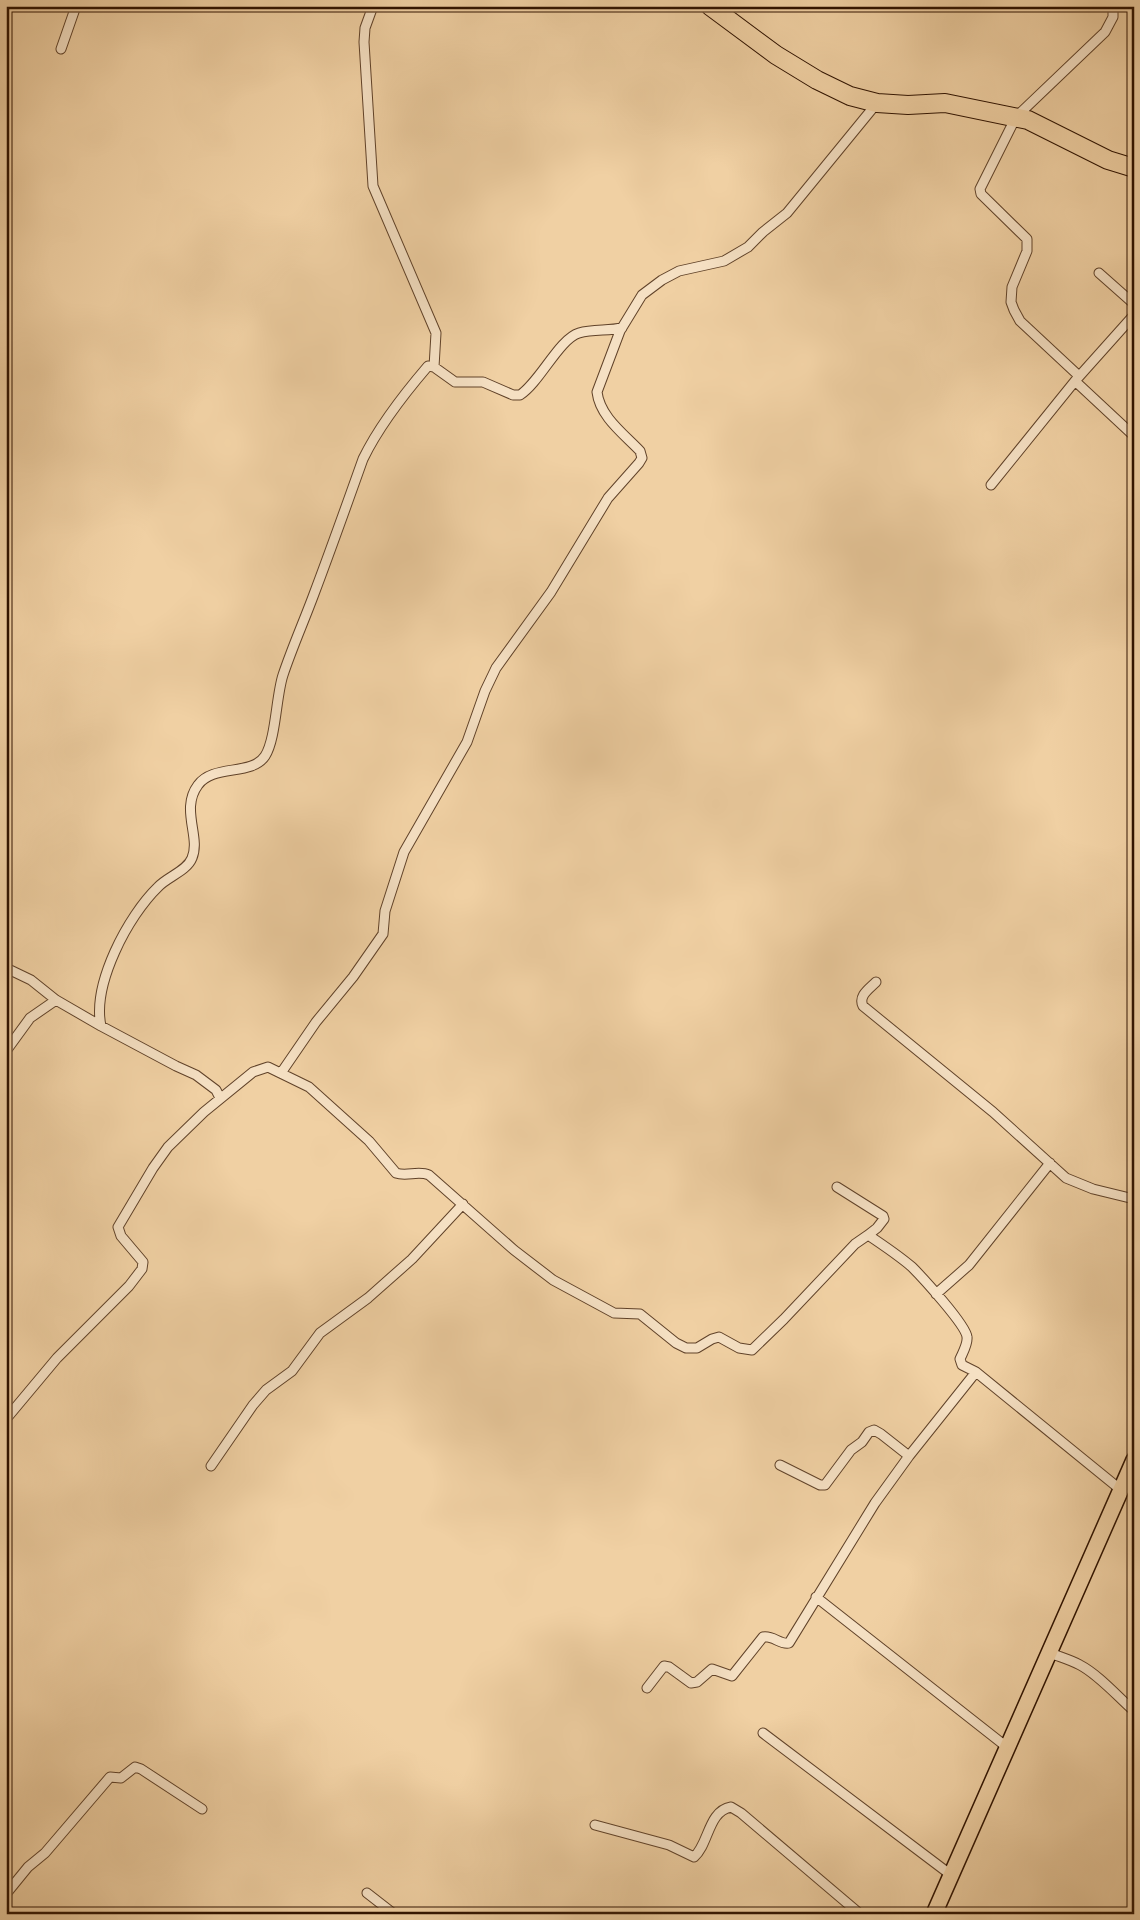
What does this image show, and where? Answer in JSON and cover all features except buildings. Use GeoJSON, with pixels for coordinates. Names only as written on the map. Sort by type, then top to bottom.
{"type":"FeatureCollection","features":[{"type":"Feature","properties":{"kind":"highway"},"geometry":{"type":"LineString","coordinates":[[710,6],[753,39],[796,68],[842,92],[877,103],[908,105],[945,103],[1028,120],[1108,160],[1134,168]]}},
{"type":"Feature","properties":{"kind":"main road"},"geometry":{"type":"LineString","coordinates":[[934,1914],[1127,1483],[1134,1460]]}},
{"type":"Feature","properties":{"kind":"street"},"geometry":{"type":"LineString","coordinates":[[61,49],[76,6]]}},
{"type":"Feature","properties":{"kind":"street"},"geometry":{"type":"LineString","coordinates":[[372,6],[365,28],[364,42],[372,186],[436,333],[434,367]]}},
{"type":"Feature","properties":{"kind":"street"},"geometry":{"type":"LineString","coordinates":[[1113,6],[1113,17],[1105,32],[1016,117],[980,188],[982,194],[1027,239],[1028,251],[1012,287],[1011,302],[1020,321],[1134,436]]}},
{"type":"Feature","properties":{"kind":"street"},"geometry":{"type":"LineString","coordinates":[[281,1073],[311,1029],[353,977],[383,934],[385,911],[404,852],[468,742],[485,691],[496,668],[551,592],[608,498],[642,458],[640,451],[604,414],[597,392],[622,328],[642,295],[662,280],[679,271],[724,261],[748,247],[762,232],[787,213],[877,103]]}},
{"type":"Feature","properties":{"kind":"street"},"geometry":{"type":"LineString","coordinates":[[1099,272],[1134,304]]}},
{"type":"Feature","properties":{"kind":"street"},"geometry":{"type":"LineString","coordinates":[[991,485],[1077,379],[1134,315]]}},
{"type":"Feature","properties":{"kind":"street"},"geometry":{"type":"LineString","coordinates":[[101,1026],[98,1014],[102,993],[108,968],[119,943],[146,901],[158,887],[189,864],[193,858],[195,848],[190,809],[192,796],[198,784],[210,775],[257,764],[265,756],[269,745],[282,677],[363,459],[379,432],[426,369],[431,365],[450,380],[459,383],[483,382],[513,395],[520,396],[538,378],[570,338],[579,333],[622,328]]}},
{"type":"Feature","properties":{"kind":"street"},"geometry":{"type":"LineString","coordinates":[[6,968],[31,980],[56,1000],[101,1026],[176,1066],[196,1074],[216,1090],[220,1098]]}},
{"type":"Feature","properties":{"kind":"street"},"geometry":{"type":"LineString","coordinates":[[876,982],[862,997],[863,1006],[993,1112],[1066,1178],[1093,1189],[1134,1199]]}},
{"type":"Feature","properties":{"kind":"street"},"geometry":{"type":"LineString","coordinates":[[6,1050],[30,1018],[56,1000]]}},
{"type":"Feature","properties":{"kind":"street"},"geometry":{"type":"LineString","coordinates":[[6,1419],[58,1358],[129,1286],[142,1269],[143,1262],[118,1231],[120,1223],[168,1147],[220,1098],[253,1072],[268,1067],[308,1087],[369,1141],[396,1173],[415,1172],[426,1174],[514,1250],[553,1280],[614,1313],[640,1314],[676,1343],[691,1349],[719,1337],[739,1348],[752,1350],[856,1244],[882,1223],[883,1216],[837,1187]]}},
{"type":"Feature","properties":{"kind":"street"},"geometry":{"type":"LineString","coordinates":[[936,1294],[969,1265],[1050,1163]]}},
{"type":"Feature","properties":{"kind":"street"},"geometry":{"type":"LineString","coordinates":[[212,1466],[253,1405],[266,1390],[292,1371],[320,1333],[368,1298],[412,1259],[463,1204]]}},
{"type":"Feature","properties":{"kind":"street"},"geometry":{"type":"LineString","coordinates":[[868,1235],[914,1268],[956,1318],[967,1335],[966,1344],[960,1359],[962,1365],[976,1372],[1127,1483]]}},
{"type":"Feature","properties":{"kind":"street"},"geometry":{"type":"LineString","coordinates":[[647,1688],[664,1666],[691,1683],[697,1682],[712,1669],[732,1676],[763,1637],[769,1637],[784,1644],[789,1642],[875,1503],[909,1456],[976,1372]]}},
{"type":"Feature","properties":{"kind":"street"},"geometry":{"type":"LineString","coordinates":[[780,1465],[825,1486],[851,1450],[862,1442],[869,1432],[874,1430],[909,1456]]}},
{"type":"Feature","properties":{"kind":"street"},"geometry":{"type":"LineString","coordinates":[[816,1597],[1008,1748]]}},
{"type":"Feature","properties":{"kind":"street"},"geometry":{"type":"LineString","coordinates":[[1050,1653],[1088,1670],[1112,1689],[1134,1711]]}},
{"type":"Feature","properties":{"kind":"street"},"geometry":{"type":"LineString","coordinates":[[762,1733],[951,1875]]}},
{"type":"Feature","properties":{"kind":"street"},"geometry":{"type":"LineString","coordinates":[[6,1894],[110,1777],[121,1778],[135,1768],[141,1769],[202,1809]]}},
{"type":"Feature","properties":{"kind":"street"},"geometry":{"type":"LineString","coordinates":[[595,1825],[669,1844],[694,1856],[717,1817],[726,1808],[731,1807],[741,1813],[860,1914]]}},
{"type":"Feature","properties":{"kind":"street"},"geometry":{"type":"LineString","coordinates":[[367,1893],[394,1914]]}}]}
